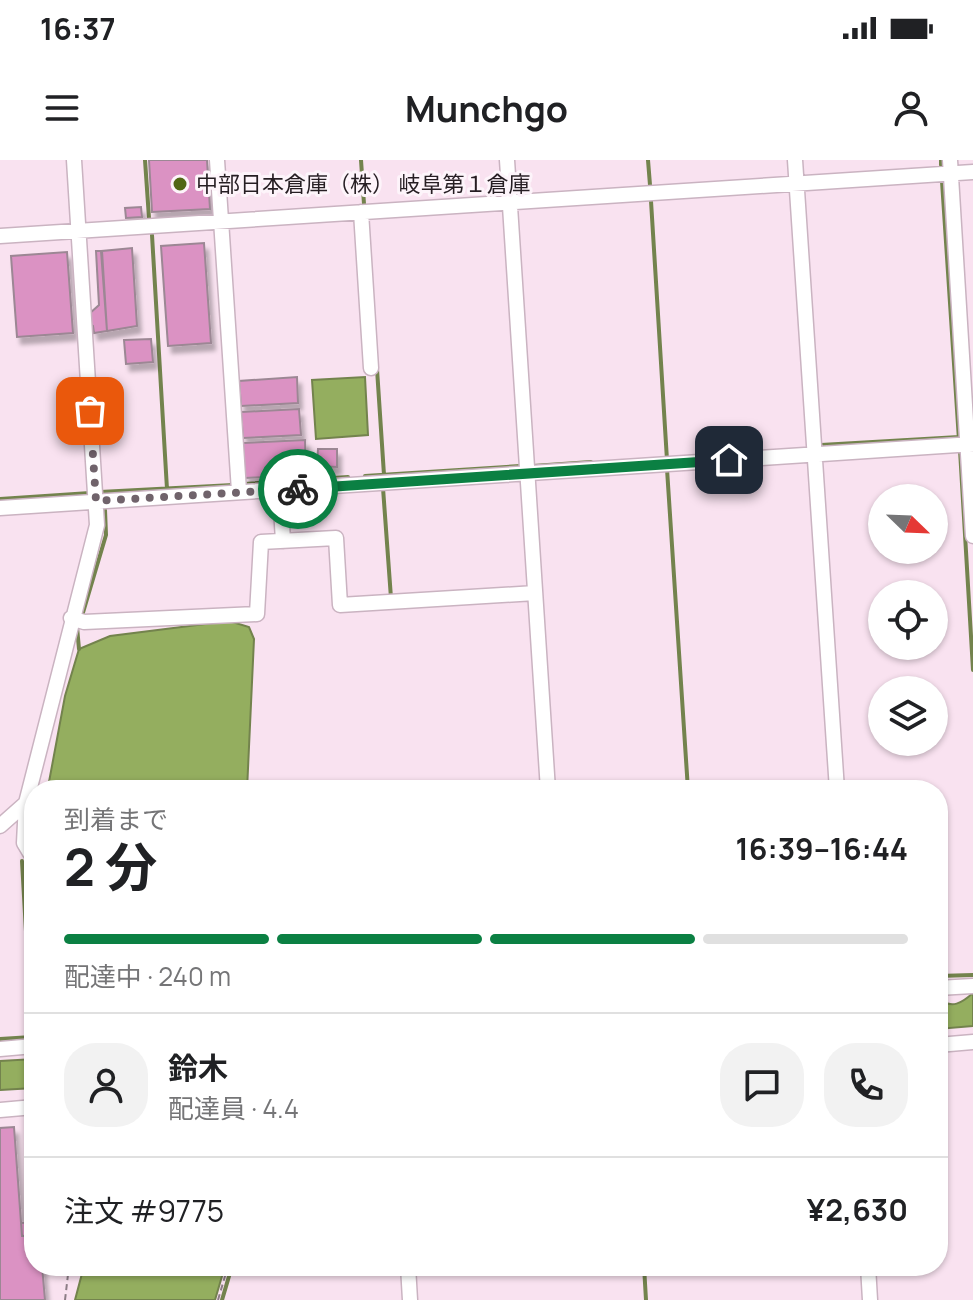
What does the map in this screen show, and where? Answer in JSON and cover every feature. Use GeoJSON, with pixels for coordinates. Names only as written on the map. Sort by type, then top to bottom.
{"type":"FeatureCollection","features":[{"type":"Feature","properties":{"kind":"street"},"geometry":{"type":"LineString","coordinates":[[32,780],[71,618],[95,540],[96,501],[74,160]]}},
{"type":"Feature","properties":{"kind":"street"},"geometry":{"type":"LineString","coordinates":[[217,160],[239,491]]}},
{"type":"Feature","properties":{"kind":"street"},"geometry":{"type":"LineString","coordinates":[[507,160],[547,780]]}},
{"type":"Feature","properties":{"kind":"street"},"geometry":{"type":"LineString","coordinates":[[795,160],[836,780]]}},
{"type":"Feature","properties":{"kind":"street"},"geometry":{"type":"LineString","coordinates":[[0,236],[796,184],[951,167],[973,172]]}},
{"type":"Feature","properties":{"kind":"street"},"geometry":{"type":"LineString","coordinates":[[951,167],[970,445],[973,536]]}},
{"type":"Feature","properties":{"kind":"street"},"geometry":{"type":"LineString","coordinates":[[361,212],[371,368]]}},
{"type":"Feature","properties":{"kind":"street"},"geometry":{"type":"LineString","coordinates":[[0,508],[970,445]]}},
{"type":"Feature","properties":{"kind":"street"},"geometry":{"type":"LineString","coordinates":[[280,491],[283,541]]}},
{"type":"Feature","properties":{"kind":"street"},"geometry":{"type":"LineString","coordinates":[[71,618],[84,622],[257,614],[261,542],[336,538],[340,605],[535,593]]}},
{"type":"Feature","properties":{"kind":"street"},"geometry":{"type":"LineString","coordinates":[[0,826],[24,805]]}},
{"type":"Feature","properties":{"kind":"street"},"geometry":{"type":"LineString","coordinates":[[948,987],[973,986]]}},
{"type":"Feature","properties":{"kind":"street"},"geometry":{"type":"LineString","coordinates":[[948,1044],[973,1042]]}},
{"type":"Feature","properties":{"kind":"street"},"geometry":{"type":"LineString","coordinates":[[0,1049],[24,1047]]}},
{"type":"Feature","properties":{"kind":"street"},"geometry":{"type":"LineString","coordinates":[[0,1110],[24,1108]]}},
{"type":"Feature","properties":{"kind":"street"},"geometry":{"type":"LineString","coordinates":[[409,1276],[410,1300]]}},
{"type":"Feature","properties":{"kind":"street"},"geometry":{"type":"LineString","coordinates":[[869,1276],[870,1300]]}},
{"type":"Feature","properties":{"kind":"path"},"geometry":{"type":"LineString","coordinates":[[65,1300],[68,1276]]}},
{"type":"Feature","properties":{"kind":"path"},"geometry":{"type":"LineString","coordinates":[[218,1300],[225,1276]]}},
{"type":"Feature","properties":{"kind":"shaded area"},"geometry":{"type":"Polygon","coordinates":[[[365,377],[368,435],[316,439],[312,380],[365,377]]]}},
{"type":"Feature","properties":{"kind":"shaded area"},"geometry":{"type":"Polygon","coordinates":[[[229,621],[249,627],[254,639],[247,780],[49,780],[65,696],[79,649],[110,636],[229,621]]]}},
{"type":"Feature","properties":{"kind":"shaded area"},"geometry":{"type":"Polygon","coordinates":[[[973,993],[973,1026],[948,1028],[948,1004],[965,1000],[973,993]]]}},
{"type":"Feature","properties":{"kind":"shaded area"},"geometry":{"type":"Polygon","coordinates":[[[24,1060],[24,1089],[0,1090],[0,1061],[24,1060]]]}},
{"type":"Feature","properties":{"kind":"shaded area"},"geometry":{"type":"Polygon","coordinates":[[[81,1276],[222,1276],[215,1300],[75,1300],[81,1276]]]}},
{"type":"Feature","properties":{"kind":"building","name":"中部日本倉庫（株） 岐阜第１倉庫"},"geometry":{"type":"Polygon","coordinates":[[[149,160],[207,160],[210,209],[152,212],[149,160]]]}},
{"type":"Feature","properties":{"kind":"building"},"geometry":{"type":"Polygon","coordinates":[[[141,207],[142,217],[126,218],[125,208],[141,207]]]}},
{"type":"Feature","properties":{"kind":"building"},"geometry":{"type":"Polygon","coordinates":[[[204,243],[211,343],[168,346],[161,246],[204,243]]]}},
{"type":"Feature","properties":{"kind":"building"},"geometry":{"type":"Polygon","coordinates":[[[132,248],[137,326],[107,331],[102,251],[132,248]]]}},
{"type":"Feature","properties":{"kind":"building"},"geometry":{"type":"Polygon","coordinates":[[[96,251],[101,251],[107,331],[94,333],[93,326],[89,324],[89,314],[99,305],[96,251]]]}},
{"type":"Feature","properties":{"kind":"building"},"geometry":{"type":"Polygon","coordinates":[[[67,252],[73,333],[17,337],[11,256],[67,252]]]}},
{"type":"Feature","properties":{"kind":"building"},"geometry":{"type":"Polygon","coordinates":[[[151,339],[153,362],[126,364],[124,340],[151,339]]]}},
{"type":"Feature","properties":{"kind":"building"},"geometry":{"type":"Polygon","coordinates":[[[297,377],[298,403],[241,406],[239,381],[297,377]]]}},
{"type":"Feature","properties":{"kind":"building"},"geometry":{"type":"Polygon","coordinates":[[[299,409],[301,435],[243,438],[241,412],[299,409]]]}},
{"type":"Feature","properties":{"kind":"building"},"geometry":{"type":"Polygon","coordinates":[[[305,440],[306,475],[245,478],[243,443],[305,440]]]}},
{"type":"Feature","properties":{"kind":"building"},"geometry":{"type":"Polygon","coordinates":[[[318,449],[337,449],[337,467],[317,466],[318,449]]]}},
{"type":"Feature","properties":{"kind":"building"},"geometry":{"type":"Polygon","coordinates":[[[14,1127],[24,1236],[24,1276],[43,1276],[45,1300],[0,1300],[0,1128],[14,1127]]]}},
{"type":"Feature","properties":{"kind":"waterway"},"geometry":{"type":"LineString","coordinates":[[145,160],[149,218]]}},
{"type":"Feature","properties":{"kind":"waterway"},"geometry":{"type":"LineString","coordinates":[[361,160],[364,204]]}},
{"type":"Feature","properties":{"kind":"waterway"},"geometry":{"type":"LineString","coordinates":[[648,160],[650,185]]}},
{"type":"Feature","properties":{"kind":"waterway"},"geometry":{"type":"LineString","coordinates":[[941,160],[941,165]]}},
{"type":"Feature","properties":{"kind":"waterway"},"geometry":{"type":"LineString","coordinates":[[942,181],[959,440]]}},
{"type":"Feature","properties":{"kind":"waterway"},"geometry":{"type":"LineString","coordinates":[[651,201],[667,460]]}},
{"type":"Feature","properties":{"kind":"waterway"},"geometry":{"type":"LineString","coordinates":[[152,235],[167,489]]}},
{"type":"Feature","properties":{"kind":"waterway"},"geometry":{"type":"LineString","coordinates":[[377,369],[384,475]]}},
{"type":"Feature","properties":{"kind":"waterway"},"geometry":{"type":"LineString","coordinates":[[821,445],[959,437]]}},
{"type":"Feature","properties":{"kind":"waterway"},"geometry":{"type":"LineString","coordinates":[[960,450],[973,670]]}},
{"type":"Feature","properties":{"kind":"waterway"},"geometry":{"type":"LineString","coordinates":[[533,466],[591,462]]}},
{"type":"Feature","properties":{"kind":"waterway"},"geometry":{"type":"LineString","coordinates":[[365,476],[520,466]]}},
{"type":"Feature","properties":{"kind":"waterway"},"geometry":{"type":"LineString","coordinates":[[667,469],[687,780]]}},
{"type":"Feature","properties":{"kind":"waterway"},"geometry":{"type":"LineString","coordinates":[[244,484],[348,477]]}},
{"type":"Feature","properties":{"kind":"waterway"},"geometry":{"type":"LineString","coordinates":[[100,492],[233,485]]}},
{"type":"Feature","properties":{"kind":"waterway"},"geometry":{"type":"LineString","coordinates":[[383,488],[391,598]]}},
{"type":"Feature","properties":{"kind":"waterway"},"geometry":{"type":"LineString","coordinates":[[0,499],[90,493]]}},
{"type":"Feature","properties":{"kind":"waterway"},"geometry":{"type":"LineString","coordinates":[[82,616],[106,535],[105,510]]}},
{"type":"Feature","properties":{"kind":"waterway"},"geometry":{"type":"LineString","coordinates":[[77,627],[79,649]]}},
{"type":"Feature","properties":{"kind":"waterway"},"geometry":{"type":"LineString","coordinates":[[22,861],[24,896]]}},
{"type":"Feature","properties":{"kind":"waterway"},"geometry":{"type":"LineString","coordinates":[[948,976],[973,975]]}},
{"type":"Feature","properties":{"kind":"waterway"},"geometry":{"type":"LineString","coordinates":[[0,1039],[24,1038]]}},
{"type":"Feature","properties":{"kind":"waterway"},"geometry":{"type":"LineString","coordinates":[[222,1300],[229,1276]]}},
{"type":"Feature","properties":{"kind":"waterway"},"geometry":{"type":"LineString","coordinates":[[645,1276],[646,1300]]}},
{"type":"Feature","properties":{"kind":"way so far"},"geometry":{"type":"LineString","coordinates":[[90,411],[96,501],[298,489]]}},
{"type":"Feature","properties":{"kind":"place","name":"中部日本倉庫（株） 岐阜第１倉庫"},"geometry":{"type":"Point","coordinates":[180,184]}},
{"type":"Feature","properties":{"kind":"route"},"geometry":{"type":"LineString","coordinates":[[298,489],[729,460]]}}]}
